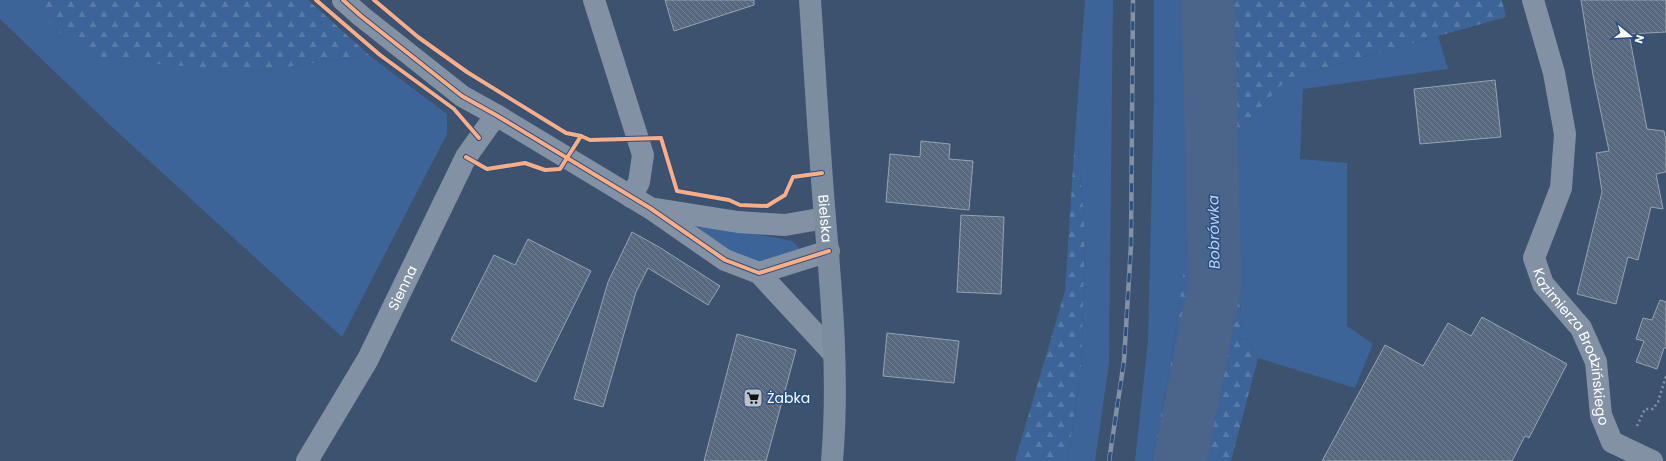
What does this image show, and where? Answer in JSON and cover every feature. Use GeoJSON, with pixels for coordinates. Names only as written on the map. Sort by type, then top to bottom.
{"type":"FeatureCollection","features":[{"type":"Feature","properties":{"kind":"street"},"geometry":{"type":"LineString","coordinates":[[343,0],[462,96],[650,208],[725,260],[759,273],[834,354]]}},
{"type":"Feature","properties":{"kind":"street"},"geometry":{"type":"LineString","coordinates":[[594,0],[643,155],[639,182],[631,197]]}},
{"type":"Feature","properties":{"kind":"street","name":"Bielska"},"geometry":{"type":"LineString","coordinates":[[810,0],[825,218],[829,251],[834,354],[834,436],[832,461]]}},
{"type":"Feature","properties":{"kind":"street","name":"Kazimierza Brodzińskiego"},"geometry":{"type":"LineString","coordinates":[[1533,0],[1554,73],[1565,134],[1561,188],[1534,258],[1543,284],[1581,328],[1596,362],[1601,415],[1612,442],[1652,461]]}},
{"type":"Feature","properties":{"kind":"street","name":"Sienna"},"geometry":{"type":"LineString","coordinates":[[307,461],[368,360],[466,157],[496,115]]}},
{"type":"Feature","properties":{"kind":"street"},"geometry":{"type":"LineString","coordinates":[[650,208],[738,222],[777,225],[825,218]]}},
{"type":"Feature","properties":{"kind":"street"},"geometry":{"type":"LineString","coordinates":[[759,273],[829,251]]}},
{"type":"Feature","properties":{"kind":"path"},"geometry":{"type":"LineString","coordinates":[[1628,449],[1645,409],[1653,408],[1658,402],[1666,376]]}},
{"type":"Feature","properties":{"kind":"green space"},"geometry":{"type":"Polygon","coordinates":[[[0,0],[28,0],[56,30],[253,72],[369,55],[447,114],[447,134],[342,337],[111,126],[0,19],[0,0]]]}},
{"type":"Feature","properties":{"kind":"green space"},"geometry":{"type":"Polygon","coordinates":[[[28,0],[308,0],[369,55],[253,72],[101,59],[56,30],[28,0]]]}},
{"type":"Feature","properties":{"kind":"green space"},"geometry":{"type":"Polygon","coordinates":[[[1085,0],[1113,0],[1109,363],[1095,461],[1067,461],[1081,373],[1085,232],[1076,122],[1085,0]]]}},
{"type":"Feature","properties":{"kind":"green space"},"geometry":{"type":"Polygon","coordinates":[[[1154,0],[1187,0],[1189,230],[1173,353],[1152,461],[1135,461],[1148,341],[1154,93],[1154,0]]]}},
{"type":"Feature","properties":{"kind":"green space"},"geometry":{"type":"Polygon","coordinates":[[[1187,0],[1502,0],[1506,17],[1288,78],[1230,141],[1242,330],[1258,358],[1231,461],[1152,461],[1173,353],[1189,230],[1187,0]]]}},
{"type":"Feature","properties":{"kind":"green space"},"geometry":{"type":"Polygon","coordinates":[[[1438,36],[1448,69],[1303,89],[1300,159],[1347,163],[1347,326],[1373,344],[1355,388],[1258,358],[1242,330],[1230,141],[1288,78],[1438,36]]]}},
{"type":"Feature","properties":{"kind":"green space"},"geometry":{"type":"Polygon","coordinates":[[[1076,122],[1085,232],[1081,373],[1067,461],[1015,461],[1065,291],[1076,122]]]}},
{"type":"Feature","properties":{"kind":"green space"},"geometry":{"type":"Polygon","coordinates":[[[706,226],[792,241],[800,249],[786,256],[764,262],[752,261],[729,251],[701,234],[699,228],[706,226]]]}},
{"type":"Feature","properties":{"kind":"building"},"geometry":{"type":"Polygon","coordinates":[[[665,0],[754,0],[754,5],[674,31],[665,0]]]}},
{"type":"Feature","properties":{"kind":"building"},"geometry":{"type":"Polygon","coordinates":[[[1581,0],[1666,0],[1666,32],[1629,34],[1647,129],[1664,131],[1666,141],[1666,172],[1656,174],[1663,209],[1651,207],[1638,260],[1628,257],[1616,304],[1577,294],[1602,192],[1596,153],[1609,151],[1593,75],[1581,0]]]}},
{"type":"Feature","properties":{"kind":"building"},"geometry":{"type":"Polygon","coordinates":[[[1495,80],[1501,137],[1420,144],[1414,89],[1495,80]]]}},
{"type":"Feature","properties":{"kind":"building"},"geometry":{"type":"Polygon","coordinates":[[[921,141],[950,144],[949,159],[973,161],[969,210],[886,202],[890,154],[920,157],[921,141]]]}},
{"type":"Feature","properties":{"kind":"building"},"geometry":{"type":"Polygon","coordinates":[[[961,215],[1004,217],[1001,294],[957,292],[961,215]]]}},
{"type":"Feature","properties":{"kind":"building"},"geometry":{"type":"Polygon","coordinates":[[[632,232],[659,247],[720,286],[708,305],[648,268],[636,292],[603,407],[574,399],[608,282],[632,232]]]}},
{"type":"Feature","properties":{"kind":"building"},"geometry":{"type":"Polygon","coordinates":[[[528,239],[591,271],[536,382],[451,340],[494,255],[515,265],[528,239]]]}},
{"type":"Feature","properties":{"kind":"building"},"geometry":{"type":"Polygon","coordinates":[[[1660,300],[1666,302],[1666,348],[1664,348],[1657,369],[1636,362],[1644,341],[1636,339],[1643,318],[1652,320],[1660,300]]]}},
{"type":"Feature","properties":{"kind":"building"},"geometry":{"type":"Polygon","coordinates":[[[1482,317],[1567,364],[1529,438],[1525,436],[1512,461],[1322,461],[1385,345],[1423,366],[1448,323],[1471,336],[1482,317]]]}},
{"type":"Feature","properties":{"kind":"building"},"geometry":{"type":"Polygon","coordinates":[[[887,333],[959,341],[954,383],[883,376],[887,333]]]}},
{"type":"Feature","properties":{"kind":"building"},"geometry":{"type":"Polygon","coordinates":[[[737,334],[796,350],[766,461],[704,461],[737,334]]]}},
{"type":"Feature","properties":{"kind":"waterway","name":"Bobrówka"},"geometry":{"type":"LineString","coordinates":[[1180,461],[1215,284],[1208,0]]}},
{"type":"Feature","properties":{"kind":"railway"},"geometry":{"type":"LineString","coordinates":[[1109,461],[1124,361],[1131,245],[1133,0]]}},
{"type":"Feature","properties":{"kind":"cycle path"},"geometry":{"type":"LineString","coordinates":[[316,0],[380,55],[454,109],[479,138]]}},
{"type":"Feature","properties":{"kind":"cycle path"},"geometry":{"type":"LineString","coordinates":[[343,0],[462,96],[650,208],[725,260],[759,273],[829,251]]}},
{"type":"Feature","properties":{"kind":"cycle path"},"geometry":{"type":"LineString","coordinates":[[374,0],[418,37],[467,72],[566,133],[581,136],[590,140],[661,138],[677,191],[729,200],[740,205],[767,206],[785,195],[793,177],[822,173]]}},
{"type":"Feature","properties":{"kind":"cycle path"},"geometry":{"type":"LineString","coordinates":[[466,157],[487,169],[525,163],[545,170],[560,169],[581,136]]}},
{"type":"Feature","properties":{"kind":"place","name":"Żabka"},"geometry":{"type":"Point","coordinates":[753,398]}}]}
